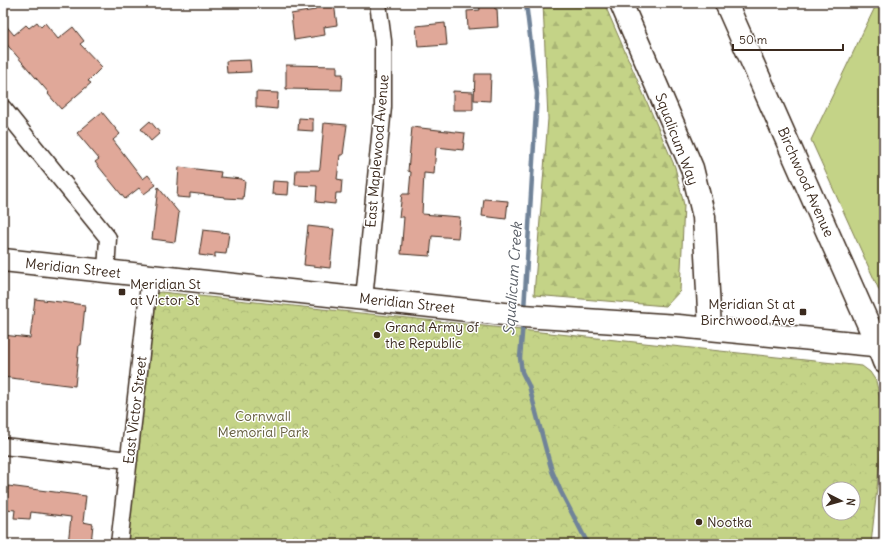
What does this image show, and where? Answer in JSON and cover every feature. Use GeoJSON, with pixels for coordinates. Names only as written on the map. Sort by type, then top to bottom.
{"type":"FeatureCollection","features":[{"type":"Feature","properties":{"kind":"main road","name":"Squalicum Way"},"geometry":{"type":"LineString","coordinates":[[620,3],[692,168],[704,217],[710,329]]}},
{"type":"Feature","properties":{"kind":"main road","name":"Birchwood Avenue"},"geometry":{"type":"LineString","coordinates":[[726,3],[882,352]]}},
{"type":"Feature","properties":{"kind":"main road","name":"Meridian Street"},"geometry":{"type":"LineString","coordinates":[[3,260],[523,316],[710,329],[882,352]]}},
{"type":"Feature","properties":{"kind":"street","name":"East Maplewood Avenue"},"geometry":{"type":"LineString","coordinates":[[364,299],[384,107],[383,40],[378,3]]}},
{"type":"Feature","properties":{"kind":"street"},"geometry":{"type":"LineString","coordinates":[[3,108],[108,238],[106,271]]}},
{"type":"Feature","properties":{"kind":"street","name":"East Victor Street"},"geometry":{"type":"LineString","coordinates":[[119,544],[150,276]]}},
{"type":"Feature","properties":{"kind":"street"},"geometry":{"type":"LineString","coordinates":[[3,446],[129,460]]}},
{"type":"Feature","properties":{"kind":"green space"},"geometry":{"type":"Polygon","coordinates":[[[543,3],[604,3],[675,167],[684,205],[680,291],[666,306],[534,295],[548,119],[543,3]]]}},
{"type":"Feature","properties":{"kind":"green space"},"geometry":{"type":"Polygon","coordinates":[[[877,3],[884,3],[884,301],[811,140],[877,3]]]}},
{"type":"Feature","properties":{"kind":"green space","name":"Cornwall Memorial Park"},"geometry":{"type":"Polygon","coordinates":[[[161,292],[862,366],[870,372],[876,381],[881,403],[883,432],[871,544],[127,544],[155,296],[157,293],[161,292]]]}},
{"type":"Feature","properties":{"kind":"building"},"geometry":{"type":"Polygon","coordinates":[[[313,3],[334,3],[337,25],[324,27],[325,35],[294,40],[291,14],[315,10],[313,3]]]}},
{"type":"Feature","properties":{"kind":"building"},"geometry":{"type":"Polygon","coordinates":[[[479,3],[494,3],[495,9],[497,9],[498,27],[468,29],[467,11],[480,10],[479,3]]]}},
{"type":"Feature","properties":{"kind":"building"},"geometry":{"type":"Polygon","coordinates":[[[3,22],[14,35],[26,25],[29,28],[37,22],[41,27],[45,23],[58,39],[73,27],[84,41],[80,44],[102,67],[88,81],[91,83],[61,109],[3,40],[3,22]]]}},
{"type":"Feature","properties":{"kind":"building"},"geometry":{"type":"Polygon","coordinates":[[[445,23],[447,45],[418,47],[416,26],[445,23]]]}},
{"type":"Feature","properties":{"kind":"building"},"geometry":{"type":"Polygon","coordinates":[[[250,60],[251,72],[227,73],[226,61],[250,60]]]}},
{"type":"Feature","properties":{"kind":"building"},"geometry":{"type":"Polygon","coordinates":[[[286,65],[337,66],[337,74],[343,74],[342,90],[286,89],[286,65]]]}},
{"type":"Feature","properties":{"kind":"building"},"geometry":{"type":"Polygon","coordinates":[[[475,74],[491,74],[490,101],[474,100],[475,74]]]}},
{"type":"Feature","properties":{"kind":"building"},"geometry":{"type":"Polygon","coordinates":[[[453,91],[473,92],[473,110],[453,110],[453,91]]]}},
{"type":"Feature","properties":{"kind":"building"},"geometry":{"type":"Polygon","coordinates":[[[256,92],[278,93],[277,109],[256,107],[256,92]]]}},
{"type":"Feature","properties":{"kind":"building"},"geometry":{"type":"Polygon","coordinates":[[[102,112],[120,134],[113,140],[143,179],[148,175],[156,185],[144,194],[139,188],[125,199],[95,162],[99,159],[77,133],[102,112]]]}},
{"type":"Feature","properties":{"kind":"building"},"geometry":{"type":"Polygon","coordinates":[[[299,118],[313,119],[313,131],[298,130],[299,118]]]}},
{"type":"Feature","properties":{"kind":"building"},"geometry":{"type":"Polygon","coordinates":[[[150,121],[160,133],[151,141],[141,129],[150,121]]]}},
{"type":"Feature","properties":{"kind":"building"},"geometry":{"type":"Polygon","coordinates":[[[324,123],[347,125],[343,155],[340,155],[337,179],[342,180],[341,193],[336,193],[335,204],[316,202],[317,186],[295,185],[296,170],[319,170],[320,168],[324,123]]]}},
{"type":"Feature","properties":{"kind":"building"},"geometry":{"type":"Polygon","coordinates":[[[412,127],[465,133],[463,150],[436,147],[434,174],[424,173],[422,214],[460,217],[458,238],[432,236],[430,256],[401,254],[404,217],[399,217],[402,194],[409,194],[411,172],[408,171],[412,127]]]}},
{"type":"Feature","properties":{"kind":"building"},"geometry":{"type":"Polygon","coordinates":[[[179,167],[221,172],[220,177],[242,179],[245,181],[243,199],[190,193],[190,198],[177,197],[179,167]]]}},
{"type":"Feature","properties":{"kind":"building"},"geometry":{"type":"Polygon","coordinates":[[[273,181],[289,182],[288,195],[272,194],[273,181]]]}},
{"type":"Feature","properties":{"kind":"building"},"geometry":{"type":"Polygon","coordinates":[[[158,187],[179,213],[175,242],[152,239],[158,187]]]}},
{"type":"Feature","properties":{"kind":"building"},"geometry":{"type":"Polygon","coordinates":[[[484,199],[508,201],[506,219],[482,216],[484,199]]]}},
{"type":"Feature","properties":{"kind":"building"},"geometry":{"type":"Polygon","coordinates":[[[308,226],[334,229],[330,268],[304,265],[308,226]]]}},
{"type":"Feature","properties":{"kind":"building"},"geometry":{"type":"Polygon","coordinates":[[[203,230],[229,233],[226,254],[215,253],[215,257],[199,255],[203,230]]]}},
{"type":"Feature","properties":{"kind":"building"},"geometry":{"type":"Polygon","coordinates":[[[35,299],[85,305],[75,386],[3,377],[3,335],[30,338],[35,299]]]}},
{"type":"Feature","properties":{"kind":"building"},"geometry":{"type":"Polygon","coordinates":[[[8,486],[86,496],[83,522],[93,524],[91,544],[68,544],[71,517],[31,512],[30,519],[14,518],[15,510],[6,509],[8,486]]]}},
{"type":"Feature","properties":{"kind":"waterway","name":"Squalicum Creek"},"geometry":{"type":"LineString","coordinates":[[524,310],[537,94],[526,3]]}},
{"type":"Feature","properties":{"kind":"waterway","name":"Squalicum Creek"},"geometry":{"type":"LineString","coordinates":[[523,322],[520,358],[522,372],[529,386],[552,471],[561,492],[588,544]]}},
{"type":"Feature","properties":{"kind":"place","name":"Meridian St at Victor St"},"geometry":{"type":"Point","coordinates":[122,292]}},
{"type":"Feature","properties":{"kind":"place","name":"Meridian St at Birchwood Ave"},"geometry":{"type":"Point","coordinates":[803,312]}},
{"type":"Feature","properties":{"kind":"place","name":"Grand Army of the Republic"},"geometry":{"type":"Point","coordinates":[377,335]}},
{"type":"Feature","properties":{"kind":"place","name":"Nootka"},"geometry":{"type":"Point","coordinates":[699,522]}}]}
